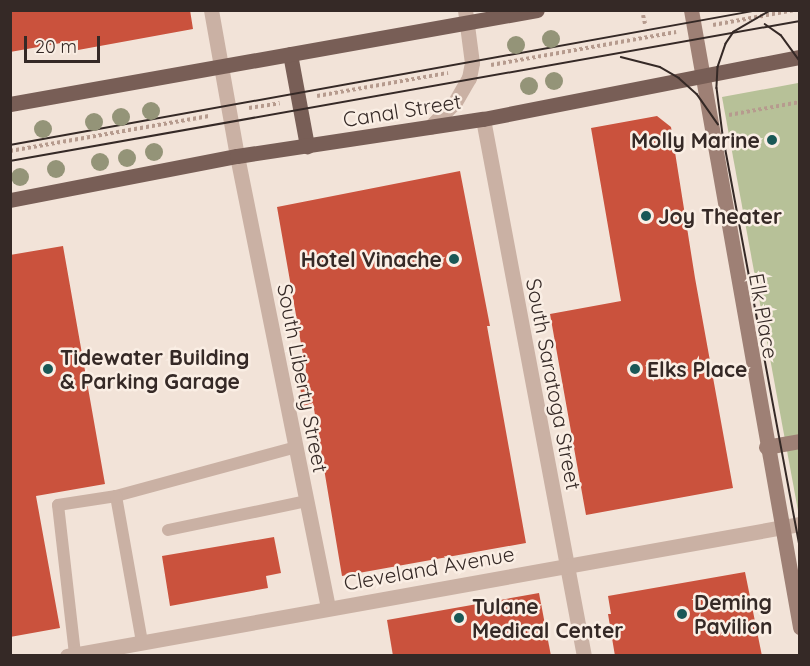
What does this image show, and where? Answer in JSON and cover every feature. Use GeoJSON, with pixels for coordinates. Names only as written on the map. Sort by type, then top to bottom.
{"type":"FeatureCollection","features":[{"type":"Feature","properties":{"kind":"main road"},"geometry":{"type":"LineString","coordinates":[[10,104],[290,54],[466,17],[537,10]]}},
{"type":"Feature","properties":{"kind":"main road","name":"Elk Place"},"geometry":{"type":"LineString","coordinates":[[691,10],[780,527],[797,600],[800,627]]}},
{"type":"Feature","properties":{"kind":"main road"},"geometry":{"type":"LineString","coordinates":[[290,54],[307,146]]}},
{"type":"Feature","properties":{"kind":"main road","name":"Canal Street"},"geometry":{"type":"LineString","coordinates":[[10,200],[237,156],[483,119],[800,57]]}},
{"type":"Feature","properties":{"kind":"main road"},"geometry":{"type":"LineString","coordinates":[[766,447],[800,441]]}},
{"type":"Feature","properties":{"kind":"street","name":"South Liberty Street"},"geometry":{"type":"LineString","coordinates":[[211,10],[237,156],[328,608]]}},
{"type":"Feature","properties":{"kind":"street"},"geometry":{"type":"LineString","coordinates":[[430,127],[455,102],[469,78],[471,69],[466,17]]}},
{"type":"Feature","properties":{"kind":"street","name":"South Saratoga Street"},"geometry":{"type":"LineString","coordinates":[[483,119],[584,656]]}},
{"type":"Feature","properties":{"kind":"street","name":"Cleveland Avenue"},"geometry":{"type":"LineString","coordinates":[[71,655],[800,524]]}},
{"type":"Feature","properties":{"kind":"lane"},"geometry":{"type":"LineString","coordinates":[[71,655],[58,505],[116,496],[296,447]]}},
{"type":"Feature","properties":{"kind":"lane"},"geometry":{"type":"LineString","coordinates":[[116,496],[142,642]]}},
{"type":"Feature","properties":{"kind":"lane"},"geometry":{"type":"LineString","coordinates":[[168,530],[307,501]]}},
{"type":"Feature","properties":{"kind":"path"},"geometry":{"type":"LineString","coordinates":[[10,151],[795,10]]}},
{"type":"Feature","properties":{"kind":"path"},"geometry":{"type":"LineString","coordinates":[[643,15],[645,24]]}},
{"type":"Feature","properties":{"kind":"path"},"geometry":{"type":"LineString","coordinates":[[724,116],[800,102]]}},
{"type":"Feature","properties":{"kind":"green space"},"geometry":{"type":"Polygon","coordinates":[[[798,83],[800,90],[799,516],[722,97],[798,83]]]}},
{"type":"Feature","properties":{"kind":"building"},"geometry":{"type":"Polygon","coordinates":[[[10,10],[190,10],[193,29],[78,50],[78,40],[10,52],[10,10]]]}},
{"type":"Feature","properties":{"kind":"building","name":"Elks Place"},"geometry":{"type":"Polygon","coordinates":[[[657,116],[671,127],[695,278],[733,488],[586,515],[550,314],[621,301],[591,128],[657,116]]]}},
{"type":"Feature","properties":{"kind":"building"},"geometry":{"type":"Polygon","coordinates":[[[460,171],[490,326],[487,326],[526,543],[342,576],[313,403],[303,406],[298,374],[306,372],[277,207],[460,171]]]}},
{"type":"Feature","properties":{"kind":"building","name":"Tidewater Building & Parking Garage"},"geometry":{"type":"Polygon","coordinates":[[[63,246],[105,484],[36,496],[60,628],[10,637],[10,255],[63,246]]]}},
{"type":"Feature","properties":{"kind":"building"},"geometry":{"type":"Polygon","coordinates":[[[274,537],[281,573],[266,576],[268,588],[170,606],[162,556],[274,537]]]}},
{"type":"Feature","properties":{"kind":"building","name":"Deming Pavilion"},"geometry":{"type":"Polygon","coordinates":[[[745,572],[762,656],[615,656],[608,614],[611,614],[608,596],[745,572]]]}},
{"type":"Feature","properties":{"kind":"building","name":"Tulane Medical Center"},"geometry":{"type":"Polygon","coordinates":[[[539,593],[551,656],[393,656],[387,620],[539,593]]]}},
{"type":"Feature","properties":{"kind":"tram line"},"geometry":{"type":"LineString","coordinates":[[10,145],[759,10]]}},
{"type":"Feature","properties":{"kind":"tram line"},"geometry":{"type":"LineString","coordinates":[[772,10],[734,32],[726,44],[718,67],[717,88],[723,135],[800,545]]}},
{"type":"Feature","properties":{"kind":"tram line"},"geometry":{"type":"LineString","coordinates":[[10,161],[800,21]]}},
{"type":"Feature","properties":{"kind":"tram line"},"geometry":{"type":"LineString","coordinates":[[765,24],[781,35],[800,61]]}},
{"type":"Feature","properties":{"kind":"tram line"},"geometry":{"type":"LineString","coordinates":[[621,57],[660,67],[679,78],[697,94],[718,124]]}},
{"type":"Feature","properties":{"kind":"place","name":"Molly Marine"},"geometry":{"type":"Point","coordinates":[772,140]}},
{"type":"Feature","properties":{"kind":"place","name":"Joy Theater"},"geometry":{"type":"Point","coordinates":[646,216]}},
{"type":"Feature","properties":{"kind":"place","name":"Hotel Vinache"},"geometry":{"type":"Point","coordinates":[454,259]}},
{"type":"Feature","properties":{"kind":"place","name":"Tidewater Building & Parking Garage"},"geometry":{"type":"Point","coordinates":[48,369]}},
{"type":"Feature","properties":{"kind":"place","name":"Elks Place"},"geometry":{"type":"Point","coordinates":[635,369]}},
{"type":"Feature","properties":{"kind":"place","name":"Deming Pavilion"},"geometry":{"type":"Point","coordinates":[682,614]}},
{"type":"Feature","properties":{"kind":"place","name":"Tulane Medical Center"},"geometry":{"type":"Point","coordinates":[459,618]}}]}
